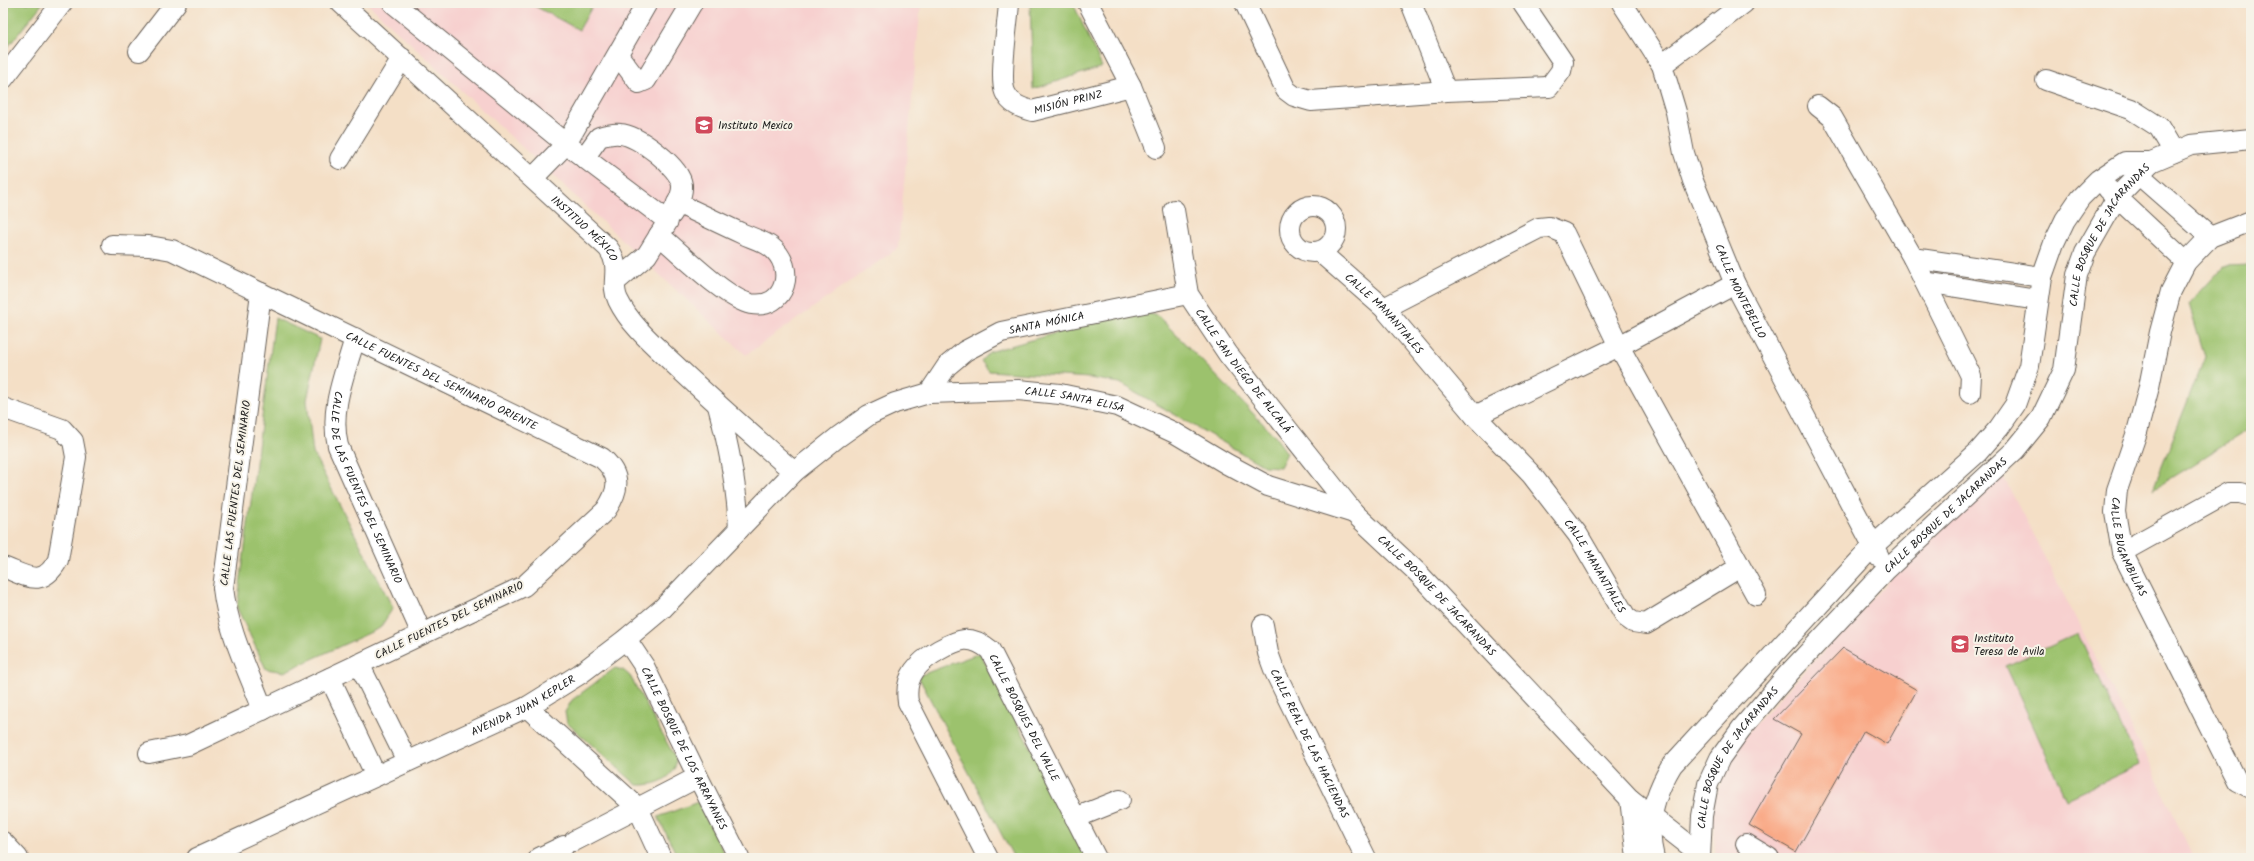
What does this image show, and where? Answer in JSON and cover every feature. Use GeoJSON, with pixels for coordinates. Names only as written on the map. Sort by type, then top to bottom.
{"type":"FeatureCollection","features":[{"type":"Feature","properties":{"kind":"street"},"geometry":{"type":"LineString","coordinates":[[3,79],[62,3]]}},
{"type":"Feature","properties":{"kind":"street"},"geometry":{"type":"LineString","coordinates":[[138,51],[176,3]]}},
{"type":"Feature","properties":{"kind":"street","name":"INSTITUO MÉXICO"},"geometry":{"type":"LineString","coordinates":[[341,3],[608,248],[615,257],[617,299],[632,322],[718,406],[794,472]]}},
{"type":"Feature","properties":{"kind":"street"},"geometry":{"type":"LineString","coordinates":[[393,3],[584,158],[664,228],[734,298],[752,304],[769,302],[780,294],[786,281],[785,263],[771,247],[677,203]]}},
{"type":"Feature","properties":{"kind":"street"},"geometry":{"type":"LineString","coordinates":[[533,178],[566,144],[647,3]]}},
{"type":"Feature","properties":{"kind":"street"},"geometry":{"type":"LineString","coordinates":[[618,55],[639,83],[646,80],[692,3]]}},
{"type":"Feature","properties":{"kind":"street","name":"MISIÓN PRINZ"},"geometry":{"type":"LineString","coordinates":[[1009,3],[1003,85],[1011,101],[1021,108],[1032,111],[1131,86]]}},
{"type":"Feature","properties":{"kind":"street"},"geometry":{"type":"LineString","coordinates":[[1088,3],[1131,86],[1156,148]]}},
{"type":"Feature","properties":{"kind":"street"},"geometry":{"type":"LineString","coordinates":[[1245,3],[1286,90],[1294,96],[1311,100],[1446,91],[1549,88],[1555,82],[1563,62],[1523,3]]}},
{"type":"Feature","properties":{"kind":"street"},"geometry":{"type":"LineString","coordinates":[[1411,3],[1446,91]]}},
{"type":"Feature","properties":{"kind":"street","name":"CALLE MONTEBELLO"},"geometry":{"type":"LineString","coordinates":[[1622,3],[1662,64],[1676,112],[1684,152],[1693,181],[1735,284],[1886,570]]}},
{"type":"Feature","properties":{"kind":"street"},"geometry":{"type":"LineString","coordinates":[[1662,64],[1744,3]]}},
{"type":"Feature","properties":{"kind":"street"},"geometry":{"type":"LineString","coordinates":[[340,159],[402,58]]}},
{"type":"Feature","properties":{"kind":"street"},"geometry":{"type":"LineString","coordinates":[[2046,80],[2131,109],[2158,127],[2174,152]]}},
{"type":"Feature","properties":{"kind":"street"},"geometry":{"type":"LineString","coordinates":[[1818,106],[1832,117],[1913,258],[1971,376],[1970,392]]}},
{"type":"Feature","properties":{"kind":"street"},"geometry":{"type":"LineString","coordinates":[[584,158],[599,137],[622,134],[635,140],[666,160],[679,177],[682,192],[664,228],[647,255],[615,282]]}},
{"type":"Feature","properties":{"kind":"street"},"geometry":{"type":"LineString","coordinates":[[2251,139],[2191,145],[2138,166],[2210,237],[2251,221]]}},
{"type":"Feature","properties":{"kind":"street","name":"CALLE BOSQUE DE JACARANDAS"},"geometry":{"type":"LineString","coordinates":[[1652,818],[1654,802],[1661,783],[1672,765],[1872,546],[1978,452],[1999,428],[2015,404],[2029,366],[2037,300],[2042,277],[2054,243],[2065,220],[2080,198],[2098,180],[2138,166]]}},
{"type":"Feature","properties":{"kind":"street","name":"CALLE BOSQUE DE JACARANDAS"},"geometry":{"type":"LineString","coordinates":[[1700,856],[1702,816],[1708,784],[1720,758],[1789,673],[1886,570],[2015,450],[2041,418],[2064,370],[2077,275],[2085,253],[2138,166]]}},
{"type":"Feature","properties":{"kind":"street"},"geometry":{"type":"LineString","coordinates":[[2098,180],[2186,262]]}},
{"type":"Feature","properties":{"kind":"street","name":"CALLE SAN DIEGO DE ALCALÁ"},"geometry":{"type":"LineString","coordinates":[[1174,210],[1188,294],[1228,354],[1354,512]]}},
{"type":"Feature","properties":{"kind":"street"},"geometry":{"type":"LineString","coordinates":[[1384,308],[1539,228],[1549,227],[1564,233],[1619,346],[1756,595]]}},
{"type":"Feature","properties":{"kind":"street","name":"CALLE BUGAMBILIAS"},"geometry":{"type":"LineString","coordinates":[[2210,237],[2186,262],[2171,291],[2160,332],[2145,402],[2117,490],[2115,512],[2122,552],[2237,781],[2251,788]]}},
{"type":"Feature","properties":{"kind":"street","name":"CALLE FUENTES DEL SEMINARIO ORIENTE"},"geometry":{"type":"LineString","coordinates":[[112,245],[149,246],[172,250],[602,458],[612,467],[616,476]]}},
{"type":"Feature","properties":{"kind":"street","name":"CALLE MANANTIALES"},"geometry":{"type":"LineString","coordinates":[[1320,252],[1384,308],[1475,416],[1531,474],[1578,535],[1626,617],[1633,622],[1646,624],[1740,567]]}},
{"type":"Feature","properties":{"kind":"street"},"geometry":{"type":"LineString","coordinates":[[1913,258],[2042,277]]}},
{"type":"Feature","properties":{"kind":"street"},"geometry":{"type":"LineString","coordinates":[[1925,282],[2037,300]]}},
{"type":"Feature","properties":{"kind":"street"},"geometry":{"type":"LineString","coordinates":[[1475,416],[1619,346],[1735,284]]}},
{"type":"Feature","properties":{"kind":"street","name":"CALLE LAS FUENTES DEL SEMINARIO"},"geometry":{"type":"LineString","coordinates":[[262,293],[223,588],[225,608],[231,629],[263,710]]}},
{"type":"Feature","properties":{"kind":"street","name":"SANTA MÓNICA"},"geometry":{"type":"LineString","coordinates":[[929,393],[947,366],[964,351],[1001,332],[1188,294]]}},
{"type":"Feature","properties":{"kind":"street","name":"CALLE DE LAS FUENTES DEL SEMINARIO"},"geometry":{"type":"LineString","coordinates":[[355,338],[336,404],[334,433],[338,446],[422,634]]}},
{"type":"Feature","properties":{"kind":"street","name":"CALLE SANTA ELISA"},"geometry":{"type":"LineString","coordinates":[[794,472],[838,437],[869,416],[895,403],[929,393],[1018,390],[1060,394],[1117,406],[1175,433],[1268,486],[1354,512]]}},
{"type":"Feature","properties":{"kind":"street"},"geometry":{"type":"LineString","coordinates":[[718,406],[728,443],[737,494],[739,530]]}},
{"type":"Feature","properties":{"kind":"street"},"geometry":{"type":"LineString","coordinates":[[3,408],[62,429],[73,441],[76,457],[58,560],[54,567],[49,573],[40,578],[33,578],[3,567]]}},
{"type":"Feature","properties":{"kind":"street","name":"AVENIDA JUAN KEPLER"},"geometry":{"type":"LineString","coordinates":[[197,858],[527,707],[580,674],[626,639],[663,608],[794,472]]}},
{"type":"Feature","properties":{"kind":"street","name":"CALLE FUENTES DEL SEMINARIO"},"geometry":{"type":"LineString","coordinates":[[149,753],[188,746],[524,586],[606,510],[614,498],[617,487],[616,476]]}},
{"type":"Feature","properties":{"kind":"street"},"geometry":{"type":"LineString","coordinates":[[2122,552],[2228,493],[2240,493],[2251,496]]}},
{"type":"Feature","properties":{"kind":"street","name":"CALLE BOSQUE DE JACARANDAS"},"geometry":{"type":"LineString","coordinates":[[1354,512],[1417,572],[1630,799],[1700,856]]}},
{"type":"Feature","properties":{"kind":"street","name":"CALLE REAL DE LAS HACIENDAS"},"geometry":{"type":"LineString","coordinates":[[1263,625],[1268,652],[1275,672],[1366,858]]}},
{"type":"Feature","properties":{"kind":"street","name":"CALLE BOSQUE DE LOS ARRAYANES"},"geometry":{"type":"LineString","coordinates":[[626,639],[644,666],[739,858]]}},
{"type":"Feature","properties":{"kind":"street","name":"CALLE BOSQUES DEL VALLE"},"geometry":{"type":"LineString","coordinates":[[988,858],[908,702],[908,686],[916,668],[921,661],[957,640],[974,640],[990,650],[1096,858]]}},
{"type":"Feature","properties":{"kind":"street"},"geometry":{"type":"LineString","coordinates":[[359,664],[407,761]]}},
{"type":"Feature","properties":{"kind":"street"},"geometry":{"type":"LineString","coordinates":[[330,678],[376,776]]}},
{"type":"Feature","properties":{"kind":"street"},"geometry":{"type":"LineString","coordinates":[[527,707],[638,808],[661,858]]}},
{"type":"Feature","properties":{"kind":"street"},"geometry":{"type":"LineString","coordinates":[[539,858],[698,777]]}},
{"type":"Feature","properties":{"kind":"street"},"geometry":{"type":"LineString","coordinates":[[1630,799],[1637,858]]}},
{"type":"Feature","properties":{"kind":"street"},"geometry":{"type":"LineString","coordinates":[[1075,818],[1120,800]]}},
{"type":"Feature","properties":{"kind":"street"},"geometry":{"type":"LineString","coordinates":[[1652,818],[1650,844],[1654,858]]}},
{"type":"Feature","properties":{"kind":"street"},"geometry":{"type":"LineString","coordinates":[[3,842],[18,858]]}},
{"type":"Feature","properties":{"kind":"street"},"geometry":{"type":"LineString","coordinates":[[1746,844],[1769,858]]}},
{"type":"Feature","properties":{"kind":"shaded area","name":"Instituto Mexico"},"geometry":{"type":"Polygon","coordinates":[[[367,3],[921,3],[898,248],[746,355],[367,3]]]}},
{"type":"Feature","properties":{"kind":"shaded area","name":"Instituto Teresa de Avila"},"geometry":{"type":"Polygon","coordinates":[[[2002,474],[2156,775],[2193,858],[1716,858],[1712,802],[1740,741],[1905,563],[2002,474]]]}},
{"type":"Feature","properties":{"kind":"green space"},"geometry":{"type":"Polygon","coordinates":[[[3,3],[43,3],[3,53],[3,3]]]}},
{"type":"Feature","properties":{"kind":"green space"},"geometry":{"type":"Polygon","coordinates":[[[529,3],[594,3],[579,30],[529,3]]]}},
{"type":"Feature","properties":{"kind":"green space"},"geometry":{"type":"Polygon","coordinates":[[[1030,3],[1073,3],[1102,67],[1033,89],[1030,3]]]}},
{"type":"Feature","properties":{"kind":"green space"},"geometry":{"type":"Polygon","coordinates":[[[2251,265],[2251,428],[2153,489],[2205,357],[2189,304],[2224,266],[2251,265]]]}},
{"type":"Feature","properties":{"kind":"green space"},"geometry":{"type":"Polygon","coordinates":[[[1137,310],[1158,316],[1274,435],[1287,453],[1280,467],[1264,466],[1120,383],[1089,378],[989,371],[981,361],[989,352],[1137,310]]]}},
{"type":"Feature","properties":{"kind":"green space"},"geometry":{"type":"Polygon","coordinates":[[[275,318],[320,339],[307,400],[313,453],[393,608],[380,628],[284,672],[266,669],[237,608],[275,318]]]}},
{"type":"Feature","properties":{"kind":"green space"},"geometry":{"type":"Polygon","coordinates":[[[2078,633],[2139,765],[2066,799],[2006,666],[2078,633]]]}},
{"type":"Feature","properties":{"kind":"green space"},"geometry":{"type":"Polygon","coordinates":[[[980,653],[1089,858],[1014,858],[918,676],[980,653]]]}},
{"type":"Feature","properties":{"kind":"green space"},"geometry":{"type":"Polygon","coordinates":[[[615,668],[623,670],[630,676],[676,759],[673,772],[663,780],[650,784],[637,785],[567,723],[565,712],[572,700],[615,668]]]}},
{"type":"Feature","properties":{"kind":"green space"},"geometry":{"type":"Polygon","coordinates":[[[698,802],[727,858],[678,858],[658,817],[698,802]]]}},
{"type":"Feature","properties":{"kind":"building"},"geometry":{"type":"Polygon","coordinates":[[[1843,648],[1917,690],[1887,744],[1864,731],[1796,852],[1749,825],[1801,734],[1774,719],[1843,648]]]}},
{"type":"Feature","properties":{"kind":"place","name":"Instituto Mexico"},"geometry":{"type":"Point","coordinates":[704,125]}},
{"type":"Feature","properties":{"kind":"place","name":"Instituto Teresa de Avila"},"geometry":{"type":"Point","coordinates":[1960,644]}}]}
